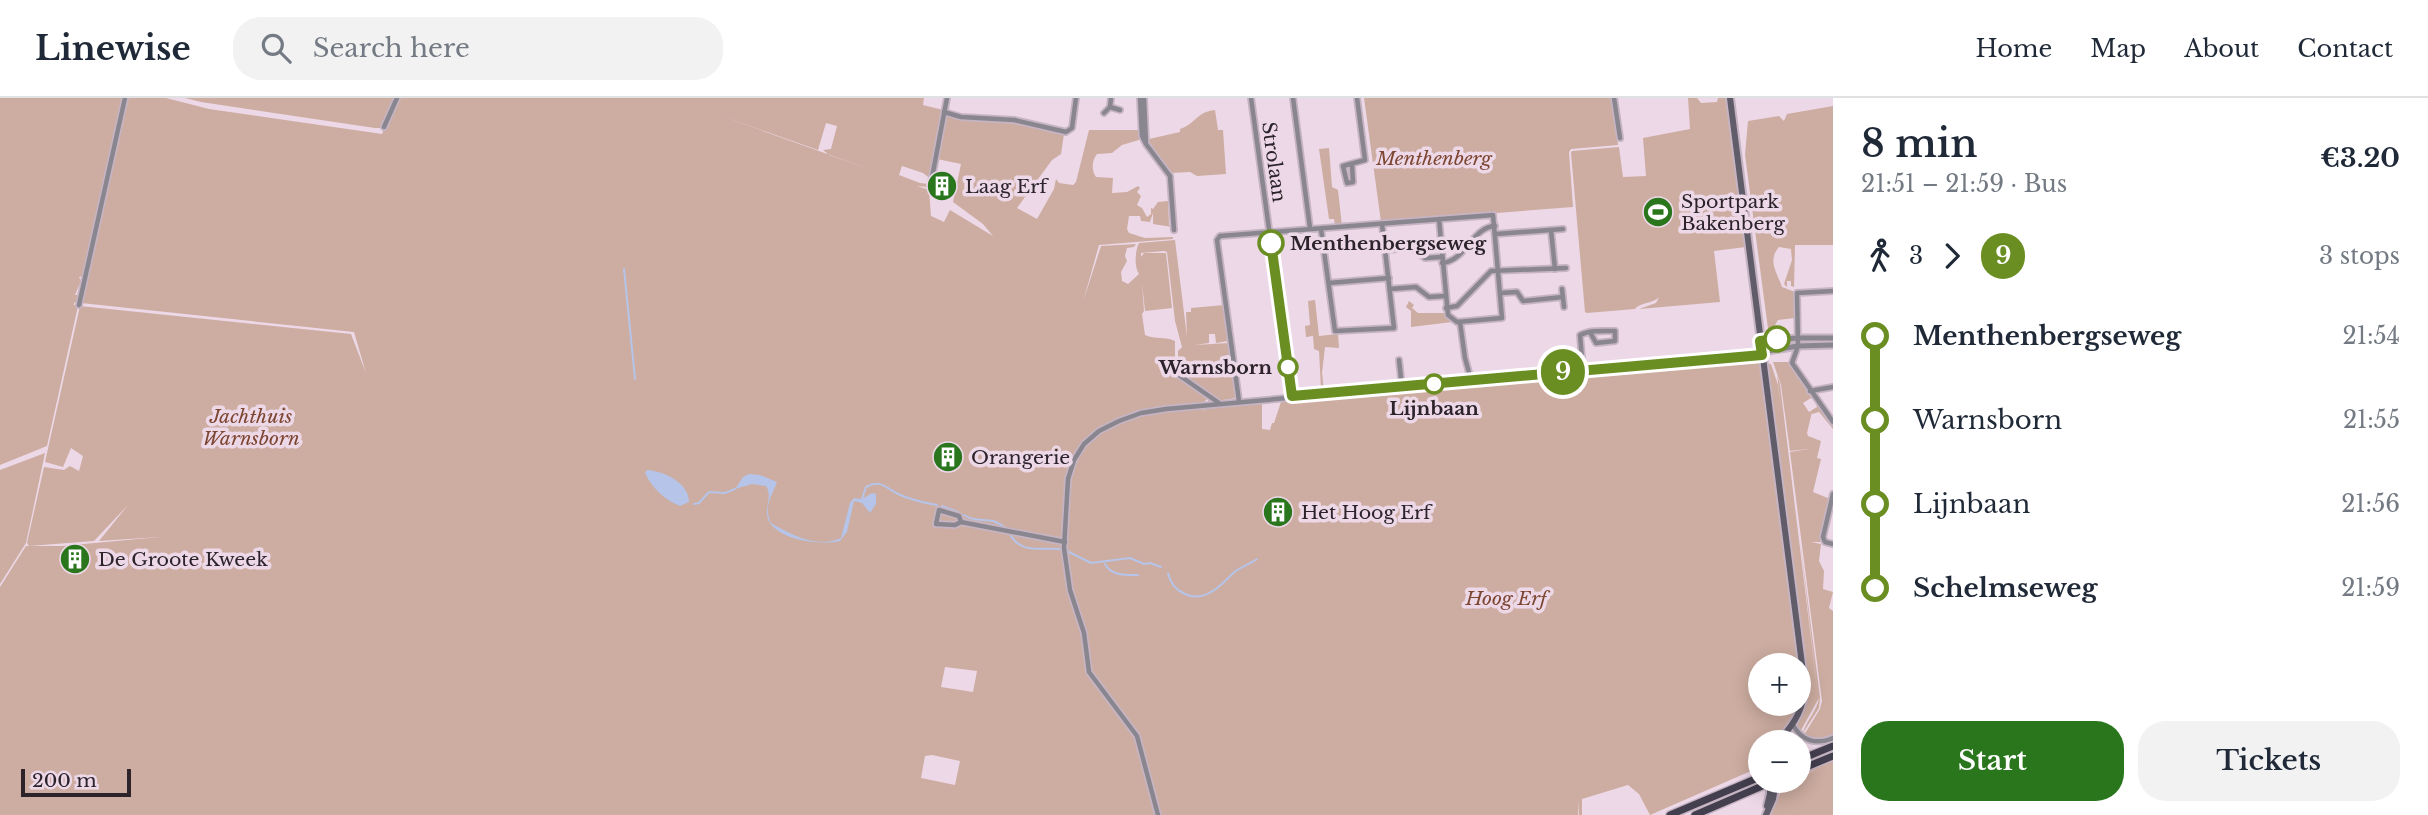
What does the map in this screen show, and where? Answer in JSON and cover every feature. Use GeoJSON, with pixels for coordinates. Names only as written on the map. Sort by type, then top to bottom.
{"type":"FeatureCollection","features":[{"type":"Feature","properties":{"kind":"main road"},"geometry":{"type":"LineString","coordinates":[[1730,98],[1804,680],[1802,708],[1789,730]]}},
{"type":"Feature","properties":{"kind":"main road"},"geometry":{"type":"LineString","coordinates":[[1811,755],[1833,746]]}},
{"type":"Feature","properties":{"kind":"main road"},"geometry":{"type":"LineString","coordinates":[[1811,765],[1833,756]]}},
{"type":"Feature","properties":{"kind":"main road"},"geometry":{"type":"LineString","coordinates":[[1670,815],[1748,782]]}},
{"type":"Feature","properties":{"kind":"main road"},"geometry":{"type":"LineString","coordinates":[[1695,815],[1748,792]]}},
{"type":"Feature","properties":{"kind":"main road"},"geometry":{"type":"LineString","coordinates":[[1764,815],[1770,793]]}},
{"type":"Feature","properties":{"kind":"street"},"geometry":{"type":"LineString","coordinates":[[79,305],[125,98]]}},
{"type":"Feature","properties":{"kind":"street"},"geometry":{"type":"LineString","coordinates":[[384,127],[397,98]]}},
{"type":"Feature","properties":{"kind":"street"},"geometry":{"type":"LineString","coordinates":[[930,188],[947,98]]}},
{"type":"Feature","properties":{"kind":"street"},"geometry":{"type":"LineString","coordinates":[[944,112],[961,117],[1014,120],[1066,132],[1072,128],[1076,98]]}},
{"type":"Feature","properties":{"kind":"street"},"geometry":{"type":"LineString","coordinates":[[1104,113],[1110,107],[1111,98]]}},
{"type":"Feature","properties":{"kind":"street"},"geometry":{"type":"LineString","coordinates":[[1142,98],[1145,141],[1170,176],[1174,230]]}},
{"type":"Feature","properties":{"kind":"street","name":"Strolaan"},"geometry":{"type":"LineString","coordinates":[[1251,98],[1292,396]]}},
{"type":"Feature","properties":{"kind":"street"},"geometry":{"type":"LineString","coordinates":[[1293,98],[1310,228]]}},
{"type":"Feature","properties":{"kind":"street"},"geometry":{"type":"LineString","coordinates":[[1352,164],[1366,159],[1357,98]]}},
{"type":"Feature","properties":{"kind":"street"},"geometry":{"type":"LineString","coordinates":[[1614,98],[1620,138]]}},
{"type":"Feature","properties":{"kind":"street"},"geometry":{"type":"LineString","coordinates":[[1110,107],[1120,110]]}},
{"type":"Feature","properties":{"kind":"street"},"geometry":{"type":"LineString","coordinates":[[1239,401],[1217,240],[1220,236],[1269,231],[1493,215],[1503,318],[1460,321],[1449,317],[1439,219]]}},
{"type":"Feature","properties":{"kind":"street"},"geometry":{"type":"LineString","coordinates":[[1321,229],[1336,332],[1394,328],[1382,224]]}},
{"type":"Feature","properties":{"kind":"street"},"geometry":{"type":"LineString","coordinates":[[1385,250],[1412,248],[1425,258],[1454,261],[1485,227],[1495,226]]}},
{"type":"Feature","properties":{"kind":"street"},"geometry":{"type":"LineString","coordinates":[[1496,234],[1563,229]]}},
{"type":"Feature","properties":{"kind":"street"},"geometry":{"type":"LineString","coordinates":[[1551,230],[1555,269]]}},
{"type":"Feature","properties":{"kind":"street"},"geometry":{"type":"LineString","coordinates":[[1446,308],[1457,306],[1489,272],[1566,268]]}},
{"type":"Feature","properties":{"kind":"street"},"geometry":{"type":"LineString","coordinates":[[1329,283],[1389,278]]}},
{"type":"Feature","properties":{"kind":"street"},"geometry":{"type":"LineString","coordinates":[[1390,289],[1413,287],[1429,297],[1445,296]]}},
{"type":"Feature","properties":{"kind":"street"},"geometry":{"type":"LineString","coordinates":[[1562,289],[1564,307]]}},
{"type":"Feature","properties":{"kind":"street"},"geometry":{"type":"LineString","coordinates":[[1833,291],[1797,293],[1798,346],[1791,363],[1833,422]]}},
{"type":"Feature","properties":{"kind":"street"},"geometry":{"type":"LineString","coordinates":[[1501,293],[1517,292],[1523,300],[1563,298]]}},
{"type":"Feature","properties":{"kind":"street"},"geometry":{"type":"LineString","coordinates":[[1460,321],[1471,380]]}},
{"type":"Feature","properties":{"kind":"street"},"geometry":{"type":"LineString","coordinates":[[1583,370],[1579,338],[1582,333],[1590,332],[1615,331],[1615,341],[1596,343],[1590,332]]}},
{"type":"Feature","properties":{"kind":"street"},"geometry":{"type":"LineString","coordinates":[[1760,341],[1833,338]]}},
{"type":"Feature","properties":{"kind":"street"},"geometry":{"type":"LineString","coordinates":[[1774,340],[1776,350]]}},
{"type":"Feature","properties":{"kind":"street"},"geometry":{"type":"LineString","coordinates":[[1158,815],[1137,736],[1089,672],[1084,633],[1070,590],[1065,542],[1068,479],[1074,460],[1084,444],[1110,425],[1141,413],[1219,403],[1583,370],[1732,358],[1743,360],[1798,346],[1833,345]]}},
{"type":"Feature","properties":{"kind":"street"},"geometry":{"type":"LineString","coordinates":[[1399,360],[1402,387]]}},
{"type":"Feature","properties":{"kind":"street"},"geometry":{"type":"LineString","coordinates":[[1163,364],[1219,403]]}},
{"type":"Feature","properties":{"kind":"street"},"geometry":{"type":"LineString","coordinates":[[1810,391],[1833,387]]}},
{"type":"Feature","properties":{"kind":"street"},"geometry":{"type":"LineString","coordinates":[[1204,405],[1209,396]]}},
{"type":"Feature","properties":{"kind":"street"},"geometry":{"type":"LineString","coordinates":[[1833,494],[1823,537],[1825,542],[1833,544]]}},
{"type":"Feature","properties":{"kind":"street"},"geometry":{"type":"LineString","coordinates":[[961,522],[960,516],[939,510],[936,523],[955,525],[961,522],[1065,542]]}},
{"type":"Feature","properties":{"kind":"street"},"geometry":{"type":"LineString","coordinates":[[1793,725],[1796,731],[1812,741],[1823,742],[1833,738]]}},
{"type":"Feature","properties":{"kind":"green space"},"geometry":{"type":"Polygon","coordinates":[[[0,98],[124,98],[101,206],[97,205],[100,207],[84,276],[79,277],[81,281],[75,295],[80,295],[79,300],[74,303],[78,306],[47,446],[0,465],[0,98]]]}},
{"type":"Feature","properties":{"kind":"green space","name":"Warnsborn"},"geometry":{"type":"Polygon","coordinates":[[[126,98],[166,98],[209,109],[382,134],[398,98],[924,98],[923,105],[943,110],[931,179],[923,173],[902,166],[899,175],[929,184],[927,187],[917,186],[929,190],[931,216],[944,222],[950,210],[993,236],[983,224],[953,202],[961,164],[937,159],[946,114],[1007,120],[1064,134],[1061,154],[1052,160],[1017,208],[1037,219],[1054,189],[1056,179],[1059,183],[1073,185],[1076,182],[1089,130],[1141,130],[1139,140],[1122,145],[1112,153],[1097,154],[1093,171],[1096,177],[1113,178],[1112,193],[1127,192],[1138,186],[1140,188],[1137,192],[1141,196],[1137,205],[1147,217],[1158,202],[1168,201],[1169,225],[1172,227],[1153,224],[1153,213],[1150,222],[1141,221],[1140,216],[1129,216],[1127,229],[1129,233],[1145,238],[1173,239],[1099,245],[1083,302],[1101,246],[1136,244],[1127,248],[1127,261],[1121,272],[1122,281],[1128,284],[1139,274],[1136,259],[1139,243],[1175,240],[1187,337],[1186,312],[1191,312],[1191,308],[1224,305],[1228,341],[1216,343],[1215,334],[1209,334],[1209,343],[1195,345],[1229,343],[1237,398],[1208,402],[1208,398],[1202,404],[1168,407],[1202,407],[1204,411],[1205,407],[1210,405],[1215,408],[1214,405],[1277,399],[1279,401],[1262,403],[1262,429],[1270,430],[1281,402],[1293,399],[1728,361],[1761,363],[1798,653],[1748,653],[1748,716],[1794,716],[1784,730],[1748,730],[1748,772],[1650,815],[1639,794],[1628,785],[1582,799],[1582,815],[1579,815],[1578,801],[1578,815],[1158,815],[1137,735],[1103,689],[1104,685],[1101,690],[1136,736],[1157,815],[0,815],[0,587],[26,546],[29,546],[27,543],[44,467],[64,470],[70,466],[79,471],[83,456],[71,448],[63,467],[45,462],[80,306],[351,334],[366,373],[354,332],[81,303],[126,98]],[[707,111],[828,154],[823,150],[831,149],[837,126],[826,123],[818,150],[707,111]],[[1167,252],[1141,253],[1141,257],[1144,253],[1166,253],[1172,308],[1145,311],[1142,283],[1145,335],[1175,341],[1178,369],[1178,351],[1182,347],[1175,321],[1167,252]],[[128,505],[94,541],[29,546],[62,546],[160,537],[99,541],[128,505]],[[945,667],[941,687],[973,692],[977,671],[945,667]],[[925,756],[921,778],[955,785],[960,761],[925,756]]]}},
{"type":"Feature","properties":{"kind":"green space"},"geometry":{"type":"Polygon","coordinates":[[[185,98],[396,98],[382,128],[375,128],[185,98]]]}},
{"type":"Feature","properties":{"kind":"green space"},"geometry":{"type":"Polygon","coordinates":[[[1145,98],[1149,139],[1180,132],[1180,129],[1200,116],[1215,110],[1218,130],[1223,130],[1226,174],[1197,176],[1190,172],[1170,173],[1147,143],[1145,98]]]}},
{"type":"Feature","properties":{"kind":"green space","name":"Menthenberg"},"geometry":{"type":"Polygon","coordinates":[[[1364,98],[1613,98],[1618,145],[1571,149],[1569,152],[1573,207],[1381,222],[1364,98]]]}},
{"type":"Feature","properties":{"kind":"green space","name":"Sportpark Bakenberg"},"geometry":{"type":"Polygon","coordinates":[[[1688,98],[1697,98],[1701,103],[1727,98],[1746,247],[1714,251],[1720,302],[1639,309],[1656,303],[1659,297],[1635,309],[1587,313],[1571,153],[1619,147],[1623,177],[1646,176],[1643,138],[1690,129],[1688,98]]]}},
{"type":"Feature","properties":{"kind":"green space"},"geometry":{"type":"Polygon","coordinates":[[[1833,106],[1833,245],[1795,245],[1794,287],[1791,286],[1791,281],[1787,281],[1787,287],[1784,284],[1792,260],[1791,249],[1779,247],[1775,252],[1774,267],[1782,287],[1795,292],[1795,318],[1778,320],[1775,325],[1776,332],[1769,336],[1745,155],[1748,121],[1779,116],[1784,121],[1787,114],[1833,106]]]}},
{"type":"Feature","properties":{"kind":"green space"},"geometry":{"type":"Polygon","coordinates":[[[1329,148],[1332,187],[1338,190],[1342,226],[1335,226],[1334,219],[1329,219],[1319,149],[1329,148]]]}},
{"type":"Feature","properties":{"kind":"green space"},"geometry":{"type":"Polygon","coordinates":[[[1315,300],[1319,336],[1338,334],[1339,348],[1325,347],[1322,373],[1324,391],[1317,393],[1317,390],[1321,389],[1319,351],[1314,349],[1313,336],[1306,337],[1305,326],[1310,325],[1308,301],[1315,300]]]}},
{"type":"Feature","properties":{"kind":"green space"},"geometry":{"type":"Polygon","coordinates":[[[1409,301],[1418,313],[1445,313],[1452,322],[1411,327],[1411,311],[1406,307],[1409,301]]]}},
{"type":"Feature","properties":{"kind":"green space"},"geometry":{"type":"Polygon","coordinates":[[[1773,362],[1789,362],[1814,400],[1811,398],[1803,403],[1809,412],[1817,407],[1816,403],[1833,425],[1833,429],[1819,412],[1812,412],[1807,433],[1808,436],[1821,441],[1817,458],[1821,459],[1813,492],[1830,499],[1821,542],[1811,542],[1821,544],[1819,561],[1824,571],[1823,589],[1833,592],[1829,608],[1833,611],[1833,736],[1821,739],[1811,738],[1811,730],[1807,730],[1822,701],[1790,452],[1809,449],[1790,451],[1781,385],[1773,362]]]}},
{"type":"Feature","properties":{"kind":"green space"},"geometry":{"type":"Polygon","coordinates":[[[1766,363],[1771,364],[1778,385],[1782,414],[1777,375],[1780,384],[1820,697],[1819,708],[1805,730],[1819,698],[1811,712],[1811,653],[1801,653],[1766,363]]]}},
{"type":"Feature","properties":{"kind":"green space"},"geometry":{"type":"Polygon","coordinates":[[[45,453],[26,543],[0,584],[0,470],[45,453]]]}},
{"type":"Feature","properties":{"kind":"green space"},"geometry":{"type":"Polygon","coordinates":[[[1800,716],[1809,716],[1801,730],[1797,724],[1800,716]]]}},
{"type":"Feature","properties":{"kind":"green space"},"geometry":{"type":"Polygon","coordinates":[[[1833,758],[1833,815],[1770,815],[1780,793],[1811,793],[1811,772],[1821,767],[1811,772],[1811,768],[1833,758]]]}},
{"type":"Feature","properties":{"kind":"water"},"geometry":{"type":"Polygon","coordinates":[[[647,470],[674,479],[685,489],[689,502],[680,506],[664,497],[648,478],[645,473],[647,470]]]}},
{"type":"Feature","properties":{"kind":"water"},"geometry":{"type":"Polygon","coordinates":[[[749,474],[777,482],[768,507],[771,523],[805,539],[823,542],[841,538],[850,503],[854,498],[862,499],[872,493],[876,494],[876,504],[870,513],[862,503],[854,501],[847,532],[840,541],[822,543],[800,540],[780,532],[773,526],[768,519],[767,511],[769,494],[766,486],[752,484],[735,489],[743,477],[749,474]]]}},
{"type":"Feature","properties":{"kind":"waterway"},"geometry":{"type":"LineString","coordinates":[[624,269],[635,379]]}},
{"type":"Feature","properties":{"kind":"waterway"},"geometry":{"type":"LineString","coordinates":[[862,499],[866,487],[880,484],[907,498],[937,505]]}},
{"type":"Feature","properties":{"kind":"waterway"},"geometry":{"type":"LineString","coordinates":[[694,504],[699,503],[709,492],[725,493],[735,489]]}},
{"type":"Feature","properties":{"kind":"waterway"},"geometry":{"type":"LineString","coordinates":[[942,506],[958,512]]}},
{"type":"Feature","properties":{"kind":"waterway"},"geometry":{"type":"LineString","coordinates":[[964,515],[994,521],[1005,528]]}},
{"type":"Feature","properties":{"kind":"waterway"},"geometry":{"type":"LineString","coordinates":[[1010,534],[1020,545],[1032,549],[1060,549]]}},
{"type":"Feature","properties":{"kind":"waterway"},"geometry":{"type":"LineString","coordinates":[[1067,551],[1091,563],[1130,558],[1161,567]]}},
{"type":"Feature","properties":{"kind":"waterway"},"geometry":{"type":"LineString","coordinates":[[1168,573],[1174,586],[1184,594],[1204,595],[1215,590],[1237,570],[1257,559]]}},
{"type":"Feature","properties":{"kind":"waterway"},"geometry":{"type":"LineString","coordinates":[[1105,564],[1115,573],[1138,575]]}},
{"type":"Feature","properties":{"kind":"bus line","name":"9"},"geometry":{"type":"LineString","coordinates":[[1271,243],[1292,396],[1762,355],[1760,341],[1777,339]]}},
{"type":"Feature","properties":{"kind":"place","name":"Laag Erf"},"geometry":{"type":"Point","coordinates":[942,186]}},
{"type":"Feature","properties":{"kind":"place","name":"Sportpark Bakenberg"},"geometry":{"type":"Point","coordinates":[1658,212]}},
{"type":"Feature","properties":{"kind":"place","name":"Menthenbergseweg"},"geometry":{"type":"Point","coordinates":[1271,243]}},
{"type":"Feature","properties":{"kind":"place","name":"Warnsborn"},"geometry":{"type":"Point","coordinates":[1288,367]}},
{"type":"Feature","properties":{"kind":"place","name":"Lijnbaan"},"geometry":{"type":"Point","coordinates":[1434,384]}},
{"type":"Feature","properties":{"kind":"place","name":"Orangerie"},"geometry":{"type":"Point","coordinates":[948,457]}},
{"type":"Feature","properties":{"kind":"place","name":"Het Hoog Erf"},"geometry":{"type":"Point","coordinates":[1278,512]}},
{"type":"Feature","properties":{"kind":"place","name":"De Groote Kweek"},"geometry":{"type":"Point","coordinates":[75,559]}},
{"type":"Feature","properties":{"kind":"park label","name":"Jachthuis Warnsborn"},"geometry":{"type":"Point","coordinates":[251,427]}},
{"type":"Feature","properties":{"kind":"park label","name":"Hoog Erf"},"geometry":{"type":"Point","coordinates":[1506,598]}}]}
